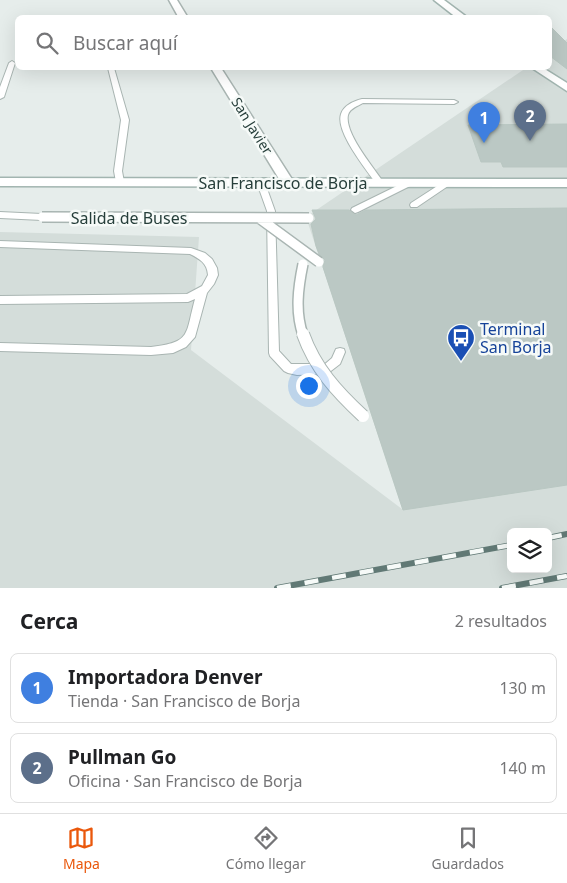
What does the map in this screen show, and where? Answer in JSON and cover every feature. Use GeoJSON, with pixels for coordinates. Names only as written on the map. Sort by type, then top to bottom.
{"type":"FeatureCollection","features":[{"type":"Feature","properties":{"kind":"street"},"geometry":{"type":"LineString","coordinates":[[173,0],[182,15]]}},
{"type":"Feature","properties":{"kind":"street"},"geometry":{"type":"LineString","coordinates":[[438,0],[460,15]]}},
{"type":"Feature","properties":{"kind":"street","name":"San Javier"},"geometry":{"type":"LineString","coordinates":[[217,70],[289,184]]}},
{"type":"Feature","properties":{"kind":"street"},"geometry":{"type":"LineString","coordinates":[[540,70],[567,88]]}},
{"type":"Feature","properties":{"kind":"street","name":"San Francisco de Borja"},"geometry":{"type":"LineString","coordinates":[[0,182],[567,183]]}},
{"type":"Feature","properties":{"kind":"lane"},"geometry":{"type":"LineString","coordinates":[[0,97],[12,63]]}},
{"type":"Feature","properties":{"kind":"lane"},"geometry":{"type":"LineString","coordinates":[[112,70],[125,120],[118,171],[120,182]]}},
{"type":"Feature","properties":{"kind":"lane"},"geometry":{"type":"LineString","coordinates":[[380,184],[346,132],[344,115],[348,108],[362,101],[454,102]]}},
{"type":"Feature","properties":{"kind":"lane"},"geometry":{"type":"LineString","coordinates":[[261,183],[271,211],[274,353],[288,368],[296,370],[327,369],[336,361],[340,352]]}},
{"type":"Feature","properties":{"kind":"lane"},"geometry":{"type":"LineString","coordinates":[[355,210],[407,184]]}},
{"type":"Feature","properties":{"kind":"lane"},"geometry":{"type":"LineString","coordinates":[[414,205],[445,184]]}},
{"type":"Feature","properties":{"kind":"lane","name":"Salida de Buses"},"geometry":{"type":"LineString","coordinates":[[0,215],[42,217],[309,218]]}},
{"type":"Feature","properties":{"kind":"lane"},"geometry":{"type":"LineString","coordinates":[[259,218],[319,262]]}},
{"type":"Feature","properties":{"kind":"lane"},"geometry":{"type":"LineString","coordinates":[[0,244],[192,251],[205,256],[213,266],[212,282],[202,293],[190,337],[187,342],[174,349],[151,351],[0,347]]}},
{"type":"Feature","properties":{"kind":"lane"},"geometry":{"type":"LineString","coordinates":[[303,264],[298,281],[296,299],[303,338],[312,359],[325,379],[342,398],[363,416]]}},
{"type":"Feature","properties":{"kind":"lane"},"geometry":{"type":"LineString","coordinates":[[0,300],[180,299],[202,293]]}},
{"type":"Feature","properties":{"kind":"shaded area"},"geometry":{"type":"Polygon","coordinates":[[[567,39],[567,588],[0,588],[0,232],[199,237],[191,350],[402,509],[306,217],[523,70],[552,70],[552,50],[567,39]]]}},
{"type":"Feature","properties":{"kind":"building"},"geometry":{"type":"Polygon","coordinates":[[[552,28],[567,43],[567,69],[552,58],[552,28]]]}},
{"type":"Feature","properties":{"kind":"building"},"geometry":{"type":"Polygon","coordinates":[[[567,124],[567,167],[503,167],[501,162],[481,162],[468,125],[567,124]]]}},
{"type":"Feature","properties":{"kind":"building","name":"Terminal San Borja"},"geometry":{"type":"Polygon","coordinates":[[[567,208],[567,485],[403,510],[323,267],[325,260],[319,254],[316,246],[311,224],[316,219],[312,210],[349,210],[356,215],[366,210],[567,208]]]}},
{"type":"Feature","properties":{"kind":"railway"},"geometry":{"type":"LineString","coordinates":[[552,537],[567,534]]}},
{"type":"Feature","properties":{"kind":"railway"},"geometry":{"type":"LineString","coordinates":[[277,588],[507,546]]}},
{"type":"Feature","properties":{"kind":"railway"},"geometry":{"type":"LineString","coordinates":[[502,588],[567,576]]}},
{"type":"Feature","properties":{"kind":"place","name":"Pullman Go"},"geometry":{"type":"Point","coordinates":[530,141]}},
{"type":"Feature","properties":{"kind":"place","name":"Importadora Denver"},"geometry":{"type":"Point","coordinates":[484,143]}},
{"type":"Feature","properties":{"kind":"place","name":"Terminal San Borja"},"geometry":{"type":"Point","coordinates":[461,362]}}]}
